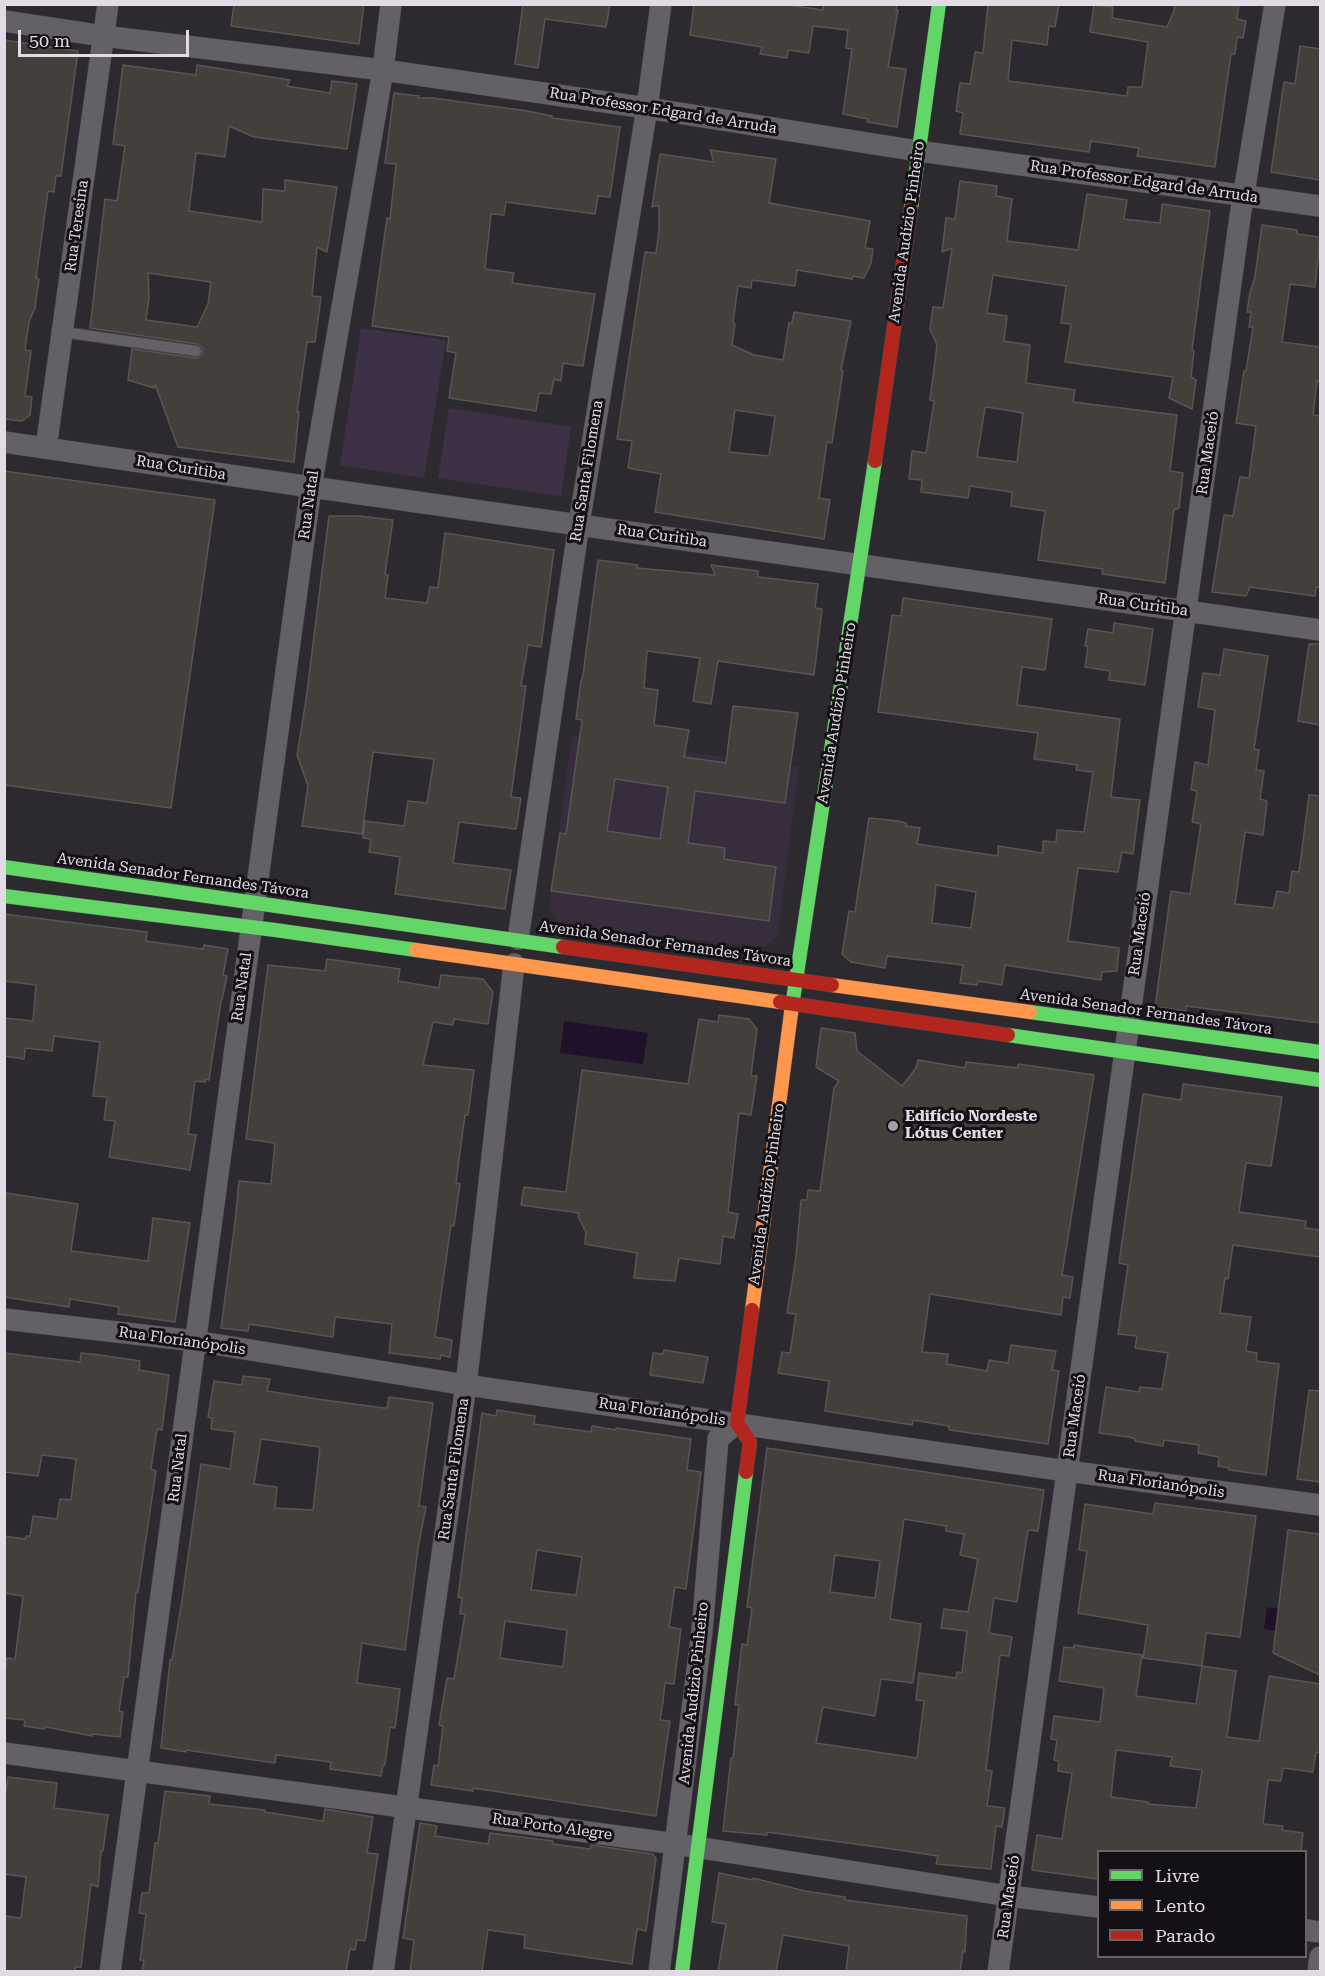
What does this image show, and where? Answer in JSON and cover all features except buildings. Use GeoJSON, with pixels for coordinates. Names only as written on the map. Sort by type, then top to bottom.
{"type":"FeatureCollection","features":[{"type":"Feature","properties":{"kind":"main road","name":"Avenida Audízio Pinheiro"},"geometry":{"type":"LineString","coordinates":[[682,1971],[750,1442],[737,1423],[795,980],[861,565],[939,4]]}},
{"type":"Feature","properties":{"kind":"main road","name":"Avenida Senador Fernandes Távora"},"geometry":{"type":"LineString","coordinates":[[4,867],[254,904],[1320,1052]]}},
{"type":"Feature","properties":{"kind":"main road"},"geometry":{"type":"LineString","coordinates":[[4,896],[250,927],[1320,1080]]}},
{"type":"Feature","properties":{"kind":"street","name":"Rua Teresina"},"geometry":{"type":"LineString","coordinates":[[46,448],[108,4]]}},
{"type":"Feature","properties":{"kind":"street","name":"Rua Natal"},"geometry":{"type":"LineString","coordinates":[[110,1971],[311,488],[383,70],[391,4]]}},
{"type":"Feature","properties":{"kind":"street","name":"Rua Santa Filomena"},"geometry":{"type":"LineString","coordinates":[[518,939],[579,524],[661,4]]}},
{"type":"Feature","properties":{"kind":"street","name":"Rua Maceió"},"geometry":{"type":"LineString","coordinates":[[998,1971],[1243,196],[1275,4]]}},
{"type":"Feature","properties":{"kind":"street","name":"Rua Professor Edgard de Arruda"},"geometry":{"type":"LineString","coordinates":[[4,21],[103,36],[383,70],[918,151],[1320,206]]}},
{"type":"Feature","properties":{"kind":"street","name":"Rua Curitiba"},"geometry":{"type":"LineString","coordinates":[[4,442],[311,488],[1320,630]]}},
{"type":"Feature","properties":{"kind":"street","name":"Rua Santa Filomena"},"geometry":{"type":"LineString","coordinates":[[383,1971],[466,1385],[514,964]]}},
{"type":"Feature","properties":{"kind":"street","name":"Rua Florianópolis"},"geometry":{"type":"LineString","coordinates":[[4,1319],[195,1341],[466,1385],[1320,1505]]}},
{"type":"Feature","properties":{"kind":"street","name":"Avenida Audízio Pinheiro"},"geometry":{"type":"LineString","coordinates":[[659,1971],[702,1631],[718,1439],[737,1423]]}},
{"type":"Feature","properties":{"kind":"street"},"geometry":{"type":"LineString","coordinates":[[702,1631],[724,1634]]}},
{"type":"Feature","properties":{"kind":"street"},"geometry":{"type":"LineString","coordinates":[[692,1708],[715,1711]]}},
{"type":"Feature","properties":{"kind":"street","name":"Rua Porto Alegre"},"geometry":{"type":"LineString","coordinates":[[4,1753],[138,1773],[405,1806],[676,1844],[1009,1896],[1097,1907]]}},
{"type":"Feature","properties":{"kind":"street"},"geometry":{"type":"LineString","coordinates":[[1318,1971],[1320,1957]]}},
{"type":"Feature","properties":{"kind":"lane"},"geometry":{"type":"LineString","coordinates":[[63,332],[196,351]]}},
{"type":"Feature","properties":{"kind":"shaded area"},"geometry":{"type":"Polygon","coordinates":[[[361,328],[446,340],[424,478],[340,465],[361,328]]]}},
{"type":"Feature","properties":{"kind":"shaded area"},"geometry":{"type":"Polygon","coordinates":[[[449,408],[571,427],[561,496],[438,478],[449,408]]]}},
{"type":"Feature","properties":{"kind":"shaded area"},"geometry":{"type":"Polygon","coordinates":[[[572,736],[799,767],[778,936],[765,947],[561,926],[549,908],[572,736]]]}},
{"type":"Feature","properties":{"kind":"shaded area"},"geometry":{"type":"Polygon","coordinates":[[[564,1021],[648,1033],[643,1064],[560,1053],[564,1021]]]}},
{"type":"Feature","properties":{"kind":"shaded area"},"geometry":{"type":"Polygon","coordinates":[[[1267,1607],[1281,1609],[1277,1631],[1264,1629],[1267,1607]]]}},
{"type":"Feature","properties":{"kind":"traffic: fast"},"geometry":{"type":"LineString","coordinates":[[911,208],[939,4]]}},
{"type":"Feature","properties":{"kind":"traffic: fast"},"geometry":{"type":"LineString","coordinates":[[791,1013],[875,461]]}},
{"type":"Feature","properties":{"kind":"traffic: fast"},"geometry":{"type":"LineString","coordinates":[[4,867],[563,947]]}},
{"type":"Feature","properties":{"kind":"traffic: fast"},"geometry":{"type":"LineString","coordinates":[[4,896],[416,950]]}},
{"type":"Feature","properties":{"kind":"traffic: fast"},"geometry":{"type":"LineString","coordinates":[[1030,1012],[1320,1052]]}},
{"type":"Feature","properties":{"kind":"traffic: fast"},"geometry":{"type":"LineString","coordinates":[[1008,1035],[1320,1080]]}},
{"type":"Feature","properties":{"kind":"traffic: fast"},"geometry":{"type":"LineString","coordinates":[[682,1972],[746,1472]]}},
{"type":"Feature","properties":{"kind":"traffic: slow"},"geometry":{"type":"LineString","coordinates":[[416,950],[780,1002]]}},
{"type":"Feature","properties":{"kind":"traffic: slow"},"geometry":{"type":"LineString","coordinates":[[832,985],[1030,1012]]}},
{"type":"Feature","properties":{"kind":"traffic: slow"},"geometry":{"type":"LineString","coordinates":[[752,1310],[791,1013]]}},
{"type":"Feature","properties":{"kind":"traffic: jam"},"geometry":{"type":"LineString","coordinates":[[875,461],[911,208]]}},
{"type":"Feature","properties":{"kind":"traffic: jam"},"geometry":{"type":"LineString","coordinates":[[563,947],[832,985]]}},
{"type":"Feature","properties":{"kind":"traffic: jam"},"geometry":{"type":"LineString","coordinates":[[780,1002],[1008,1035]]}},
{"type":"Feature","properties":{"kind":"traffic: jam"},"geometry":{"type":"LineString","coordinates":[[746,1472],[750,1442],[737,1423],[752,1310]]}},
{"type":"Feature","properties":{"kind":"place","name":"Edifício Nordeste Lótus Center"},"geometry":{"type":"Point","coordinates":[893,1126]}}]}
